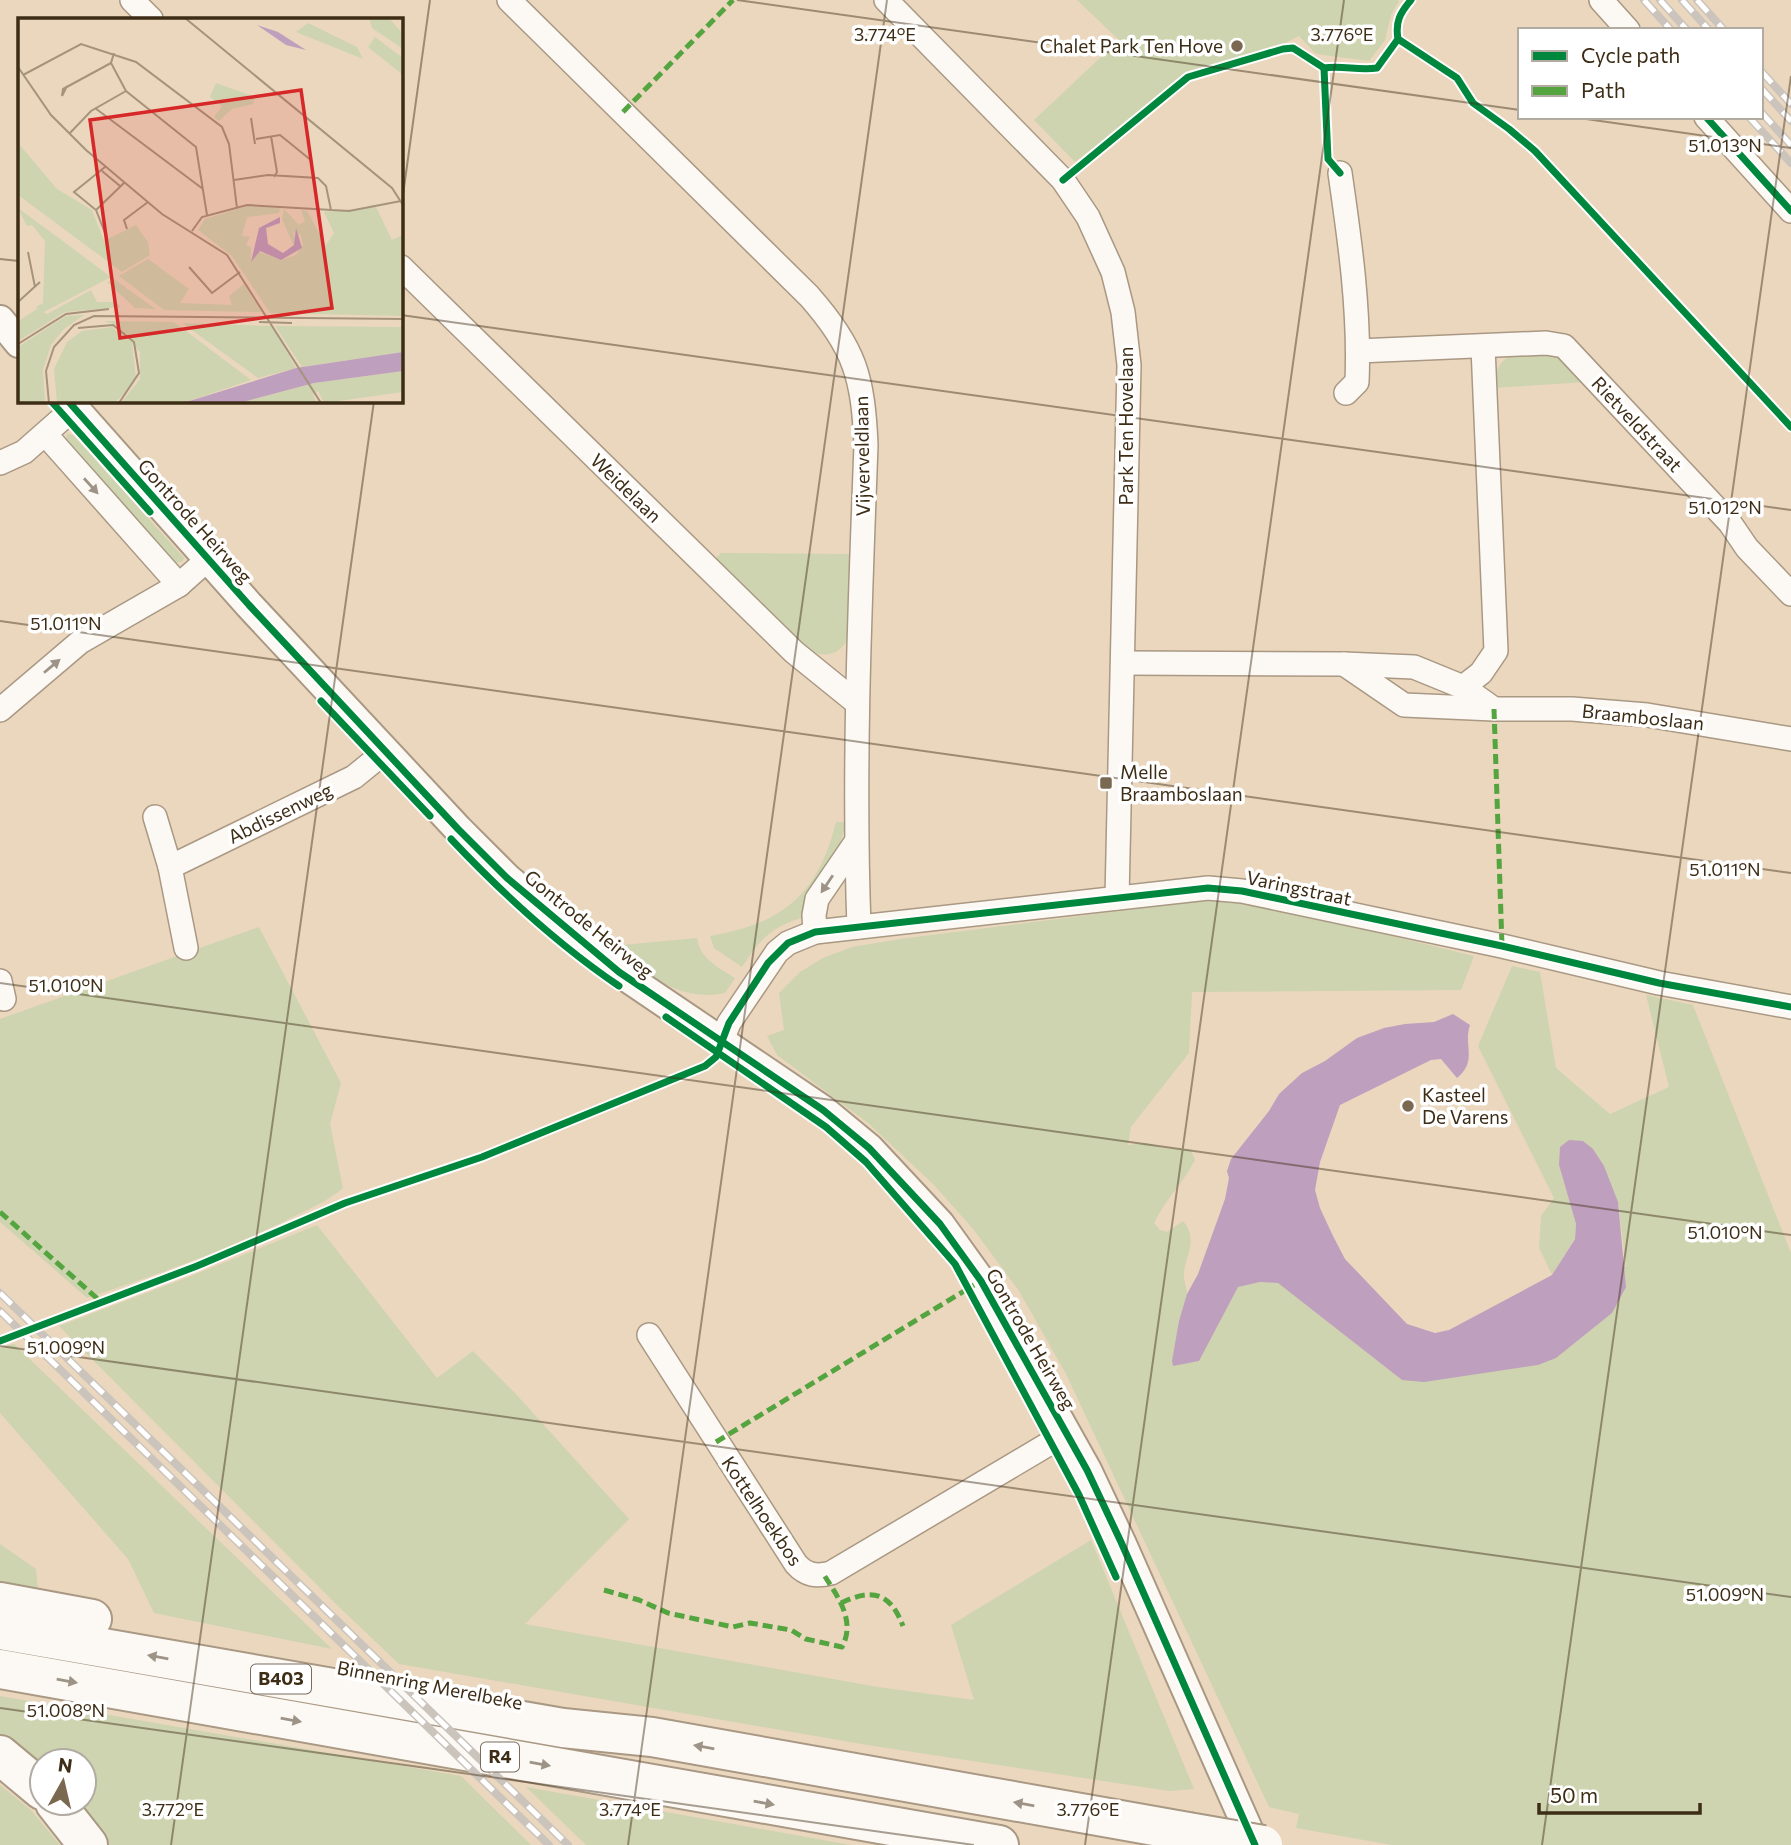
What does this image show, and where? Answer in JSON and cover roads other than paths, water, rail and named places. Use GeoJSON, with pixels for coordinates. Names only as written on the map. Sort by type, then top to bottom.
{"type":"FeatureCollection","features":[{"type":"Feature","properties":{"kind":"highway","name":"Binnenring Merelbeke"},"geometry":{"type":"LineString","coordinates":[[0,1602],[564,1712],[652,1737]]}},
{"type":"Feature","properties":{"kind":"highway","name":"B403"},"geometry":{"type":"LineString","coordinates":[[0,1630],[563,1728],[652,1737]]}},
{"type":"Feature","properties":{"kind":"highway","name":"R4"},"geometry":{"type":"LineString","coordinates":[[0,1669],[999,1845]]}},
{"type":"Feature","properties":{"kind":"highway"},"geometry":{"type":"LineString","coordinates":[[652,1737],[1263,1845]]}},
{"type":"Feature","properties":{"kind":"highway"},"geometry":{"type":"LineString","coordinates":[[0,1755],[28,1778]]}},
{"type":"Feature","properties":{"kind":"highway"},"geometry":{"type":"LineString","coordinates":[[66,1817],[88,1845]]}},
{"type":"Feature","properties":{"kind":"street"},"geometry":{"type":"LineString","coordinates":[[132,0],[150,18]]}},
{"type":"Feature","properties":{"kind":"street","name":"Vijverveldlaan"},"geometry":{"type":"LineString","coordinates":[[509,0],[809,296],[829,319],[849,349],[859,375],[866,445],[857,703],[856,842],[859,927]]}},
{"type":"Feature","properties":{"kind":"street","name":"Park Ten Hovelaan"},"geometry":{"type":"LineString","coordinates":[[886,0],[1063,180],[1087,217],[1113,272],[1123,312],[1129,365],[1116,898]]}},
{"type":"Feature","properties":{"kind":"street"},"geometry":{"type":"LineString","coordinates":[[1601,0],[1626,28]]}},
{"type":"Feature","properties":{"kind":"street"},"geometry":{"type":"LineString","coordinates":[[1708,119],[1791,211]]}},
{"type":"Feature","properties":{"kind":"street"},"geometry":{"type":"LineString","coordinates":[[1340,173],[1351,247],[1358,351],[1357,382],[1346,393]]}},
{"type":"Feature","properties":{"kind":"street","name":"Weidelaan"},"geometry":{"type":"LineString","coordinates":[[402,268],[794,652],[857,703]]}},
{"type":"Feature","properties":{"kind":"street"},"geometry":{"type":"LineString","coordinates":[[0,320],[18,342]]}},
{"type":"Feature","properties":{"kind":"street","name":"Rietveldstraat"},"geometry":{"type":"LineString","coordinates":[[1358,351],[1546,343],[1564,346],[1721,513],[1747,548],[1791,594]]}},
{"type":"Feature","properties":{"kind":"street"},"geometry":{"type":"LineString","coordinates":[[1463,687],[1481,673],[1496,651],[1483,347]]}},
{"type":"Feature","properties":{"kind":"street"},"geometry":{"type":"LineString","coordinates":[[0,463],[24,452],[46,435],[71,405]]}},
{"type":"Feature","properties":{"kind":"street","name":"Gontrode Heirweg"},"geometry":{"type":"LineString","coordinates":[[71,405],[208,560],[484,856],[619,972],[822,1110],[869,1148],[940,1224],[981,1281],[1067,1433],[1127,1555],[1255,1845]]}},
{"type":"Feature","properties":{"kind":"street"},"geometry":{"type":"LineString","coordinates":[[46,435],[179,585]]}},
{"type":"Feature","properties":{"kind":"street"},"geometry":{"type":"LineString","coordinates":[[0,709],[80,642],[179,585],[208,560]]}},
{"type":"Feature","properties":{"kind":"street"},"geometry":{"type":"LineString","coordinates":[[1123,663],[1414,667],[1463,687],[1494,709]]}},
{"type":"Feature","properties":{"kind":"street","name":"Braamboslaan"},"geometry":{"type":"LineString","coordinates":[[1344,664],[1404,705],[1572,709],[1647,715],[1791,739]]}},
{"type":"Feature","properties":{"kind":"street","name":"Abdissenweg"},"geometry":{"type":"LineString","coordinates":[[170,867],[354,777],[386,751]]}},
{"type":"Feature","properties":{"kind":"street"},"geometry":{"type":"LineString","coordinates":[[155,817],[170,867],[186,948]]}},
{"type":"Feature","properties":{"kind":"street"},"geometry":{"type":"LineString","coordinates":[[815,932],[817,899],[856,842]]}},
{"type":"Feature","properties":{"kind":"street","name":"Varingstraat"},"geometry":{"type":"LineString","coordinates":[[722,1040],[729,1023],[777,952],[788,943],[815,932],[1208,888],[1242,891],[1502,946],[1658,983],[1791,1007]]}},
{"type":"Feature","properties":{"kind":"street","name":"Kottelhoekbos"},"geometry":{"type":"LineString","coordinates":[[649,1335],[796,1564],[813,1575],[831,1573],[1067,1433]]}},
{"type":"Feature","properties":{"kind":"railway"},"geometry":{"type":"LineString","coordinates":[[1644,0],[1669,28]]}},
{"type":"Feature","properties":{"kind":"railway"},"geometry":{"type":"LineString","coordinates":[[1660,0],[1685,28]]}},
{"type":"Feature","properties":{"kind":"railway"},"geometry":{"type":"LineString","coordinates":[[1682,0],[1707,28]]}},
{"type":"Feature","properties":{"kind":"railway"},"geometry":{"type":"LineString","coordinates":[[1697,0],[1722,28]]}},
{"type":"Feature","properties":{"kind":"railway"},"geometry":{"type":"LineString","coordinates":[[1763,73],[1791,104]]}},
{"type":"Feature","properties":{"kind":"railway"},"geometry":{"type":"LineString","coordinates":[[1763,90],[1791,121]]}},
{"type":"Feature","properties":{"kind":"railway"},"geometry":{"type":"LineString","coordinates":[[1763,114],[1791,145]]}},
{"type":"Feature","properties":{"kind":"railway"},"geometry":{"type":"LineString","coordinates":[[1751,119],[1791,163]]}},
{"type":"Feature","properties":{"kind":"railway"},"geometry":{"type":"LineString","coordinates":[[0,1293],[568,1845]]}},
{"type":"Feature","properties":{"kind":"railway"},"geometry":{"type":"LineString","coordinates":[[0,1311],[549,1845]]}},
{"type":"Feature","properties":{"kind":"place","name":"Chalet Park Ten Hove"},"geometry":{"type":"Point","coordinates":[1237,46]}},
{"type":"Feature","properties":{"kind":"place","name":"Melle Braamboslaan"},"geometry":{"type":"Point","coordinates":[1106,783]}},
{"type":"Feature","properties":{"kind":"place","name":"Kasteel De Varens"},"geometry":{"type":"Point","coordinates":[1408,1106]}}]}
